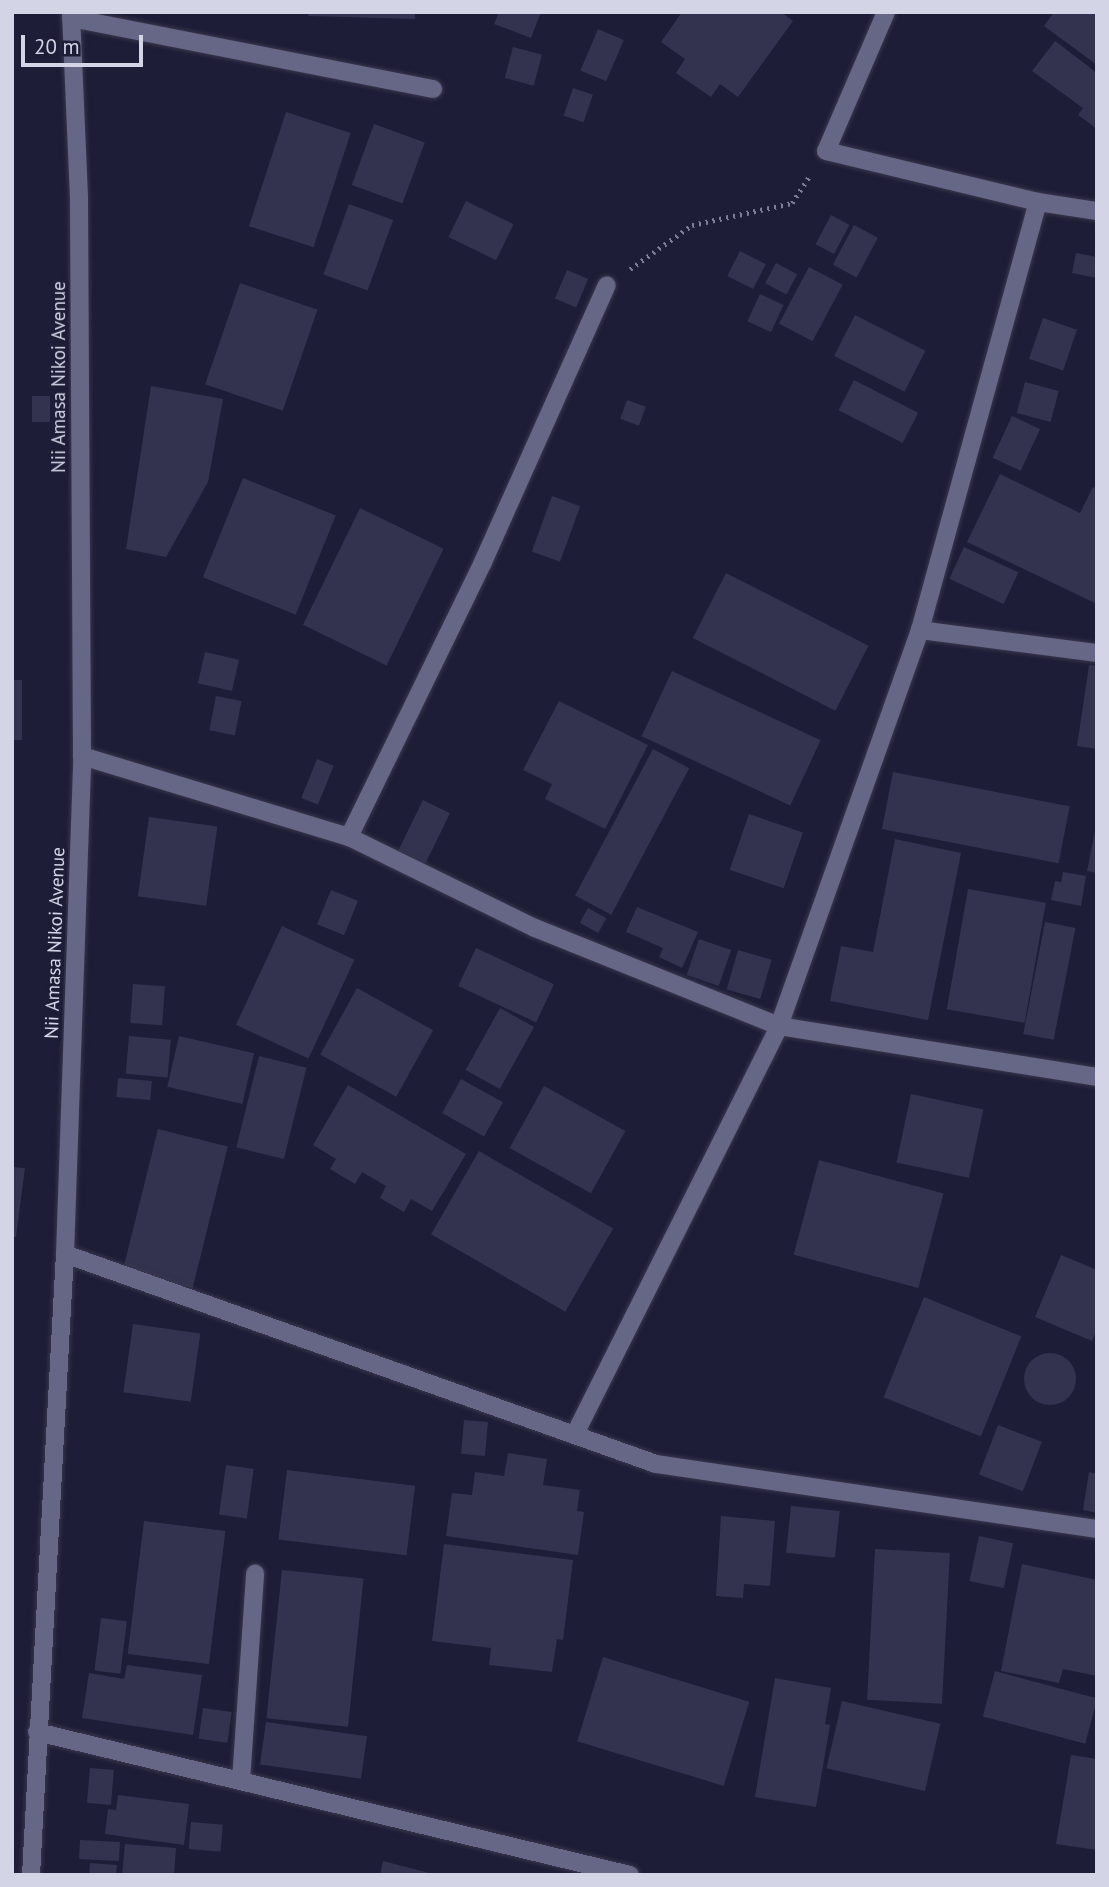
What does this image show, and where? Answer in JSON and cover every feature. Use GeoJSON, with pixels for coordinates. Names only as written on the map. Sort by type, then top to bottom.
{"type":"FeatureCollection","features":[{"type":"Feature","properties":{"kind":"street"},"geometry":{"type":"LineString","coordinates":[[887,12],[826,150],[1038,202],[1097,211]]}},
{"type":"Feature","properties":{"kind":"street"},"geometry":{"type":"LineString","coordinates":[[71,15],[433,89]]}},
{"type":"Feature","properties":{"kind":"street","name":"Nii Amasa Nikoi Avenue"},"geometry":{"type":"LineString","coordinates":[[31,1875],[65,1254],[82,756],[79,197],[71,15]]}},
{"type":"Feature","properties":{"kind":"street"},"geometry":{"type":"LineString","coordinates":[[575,1434],[779,1026],[920,630],[1038,202]]}},
{"type":"Feature","properties":{"kind":"street"},"geometry":{"type":"LineString","coordinates":[[349,837],[484,562],[607,285]]}},
{"type":"Feature","properties":{"kind":"street"},"geometry":{"type":"LineString","coordinates":[[920,630],[1097,653]]}},
{"type":"Feature","properties":{"kind":"street"},"geometry":{"type":"LineString","coordinates":[[82,756],[349,837],[536,928],[779,1026],[1097,1077]]}},
{"type":"Feature","properties":{"kind":"street"},"geometry":{"type":"LineString","coordinates":[[65,1254],[656,1464],[1097,1529]]}},
{"type":"Feature","properties":{"kind":"street"},"geometry":{"type":"LineString","coordinates":[[241,1781],[255,1573]]}},
{"type":"Feature","properties":{"kind":"street"},"geometry":{"type":"LineString","coordinates":[[37,1732],[630,1875]]}},
{"type":"Feature","properties":{"kind":"path"},"geometry":{"type":"LineString","coordinates":[[607,285],[692,225],[792,203],[826,150]]}},
{"type":"Feature","properties":{"kind":"building"},"geometry":{"type":"Polygon","coordinates":[[[309,12],[415,12],[415,19],[308,16],[309,12]]]}},
{"type":"Feature","properties":{"kind":"building"},"geometry":{"type":"Polygon","coordinates":[[[499,12],[541,12],[531,38],[494,24],[499,12]]]}},
{"type":"Feature","properties":{"kind":"building"},"geometry":{"type":"Polygon","coordinates":[[[682,12],[781,12],[793,21],[738,97],[720,84],[711,97],[676,73],[685,59],[661,42],[682,12]]]}},
{"type":"Feature","properties":{"kind":"building"},"geometry":{"type":"Polygon","coordinates":[[[1054,12],[1097,12],[1097,65],[1044,26],[1054,12]]]}},
{"type":"Feature","properties":{"kind":"building"},"geometry":{"type":"Polygon","coordinates":[[[598,29],[624,40],[606,81],[580,70],[598,29]]]}},
{"type":"Feature","properties":{"kind":"building"},"geometry":{"type":"Polygon","coordinates":[[[1055,41],[1097,73],[1097,129],[1078,115],[1083,108],[1032,71],[1055,41]]]}},
{"type":"Feature","properties":{"kind":"building"},"geometry":{"type":"Polygon","coordinates":[[[513,47],[542,55],[534,86],[505,78],[513,47]]]}},
{"type":"Feature","properties":{"kind":"building"},"geometry":{"type":"Polygon","coordinates":[[[573,88],[593,95],[583,122],[564,115],[573,88]]]}},
{"type":"Feature","properties":{"kind":"building"},"geometry":{"type":"Polygon","coordinates":[[[286,112],[351,133],[314,247],[249,226],[286,112]]]}},
{"type":"Feature","properties":{"kind":"building"},"geometry":{"type":"Polygon","coordinates":[[[374,124],[425,142],[403,204],[352,185],[374,124]]]}},
{"type":"Feature","properties":{"kind":"building"},"geometry":{"type":"Polygon","coordinates":[[[466,201],[514,224],[496,260],[448,237],[466,201]]]}},
{"type":"Feature","properties":{"kind":"building"},"geometry":{"type":"Polygon","coordinates":[[[349,204],[393,220],[368,291],[323,274],[349,204]]]}},
{"type":"Feature","properties":{"kind":"building"},"geometry":{"type":"Polygon","coordinates":[[[831,215],[850,225],[834,254],[816,244],[831,215]]]}},
{"type":"Feature","properties":{"kind":"building"},"geometry":{"type":"Polygon","coordinates":[[[854,225],[878,238],[857,277],[833,265],[854,225]]]}},
{"type":"Feature","properties":{"kind":"building"},"geometry":{"type":"Polygon","coordinates":[[[740,251],[766,264],[753,289],[727,276],[740,251]]]}},
{"type":"Feature","properties":{"kind":"building"},"geometry":{"type":"Polygon","coordinates":[[[1076,253],[1097,257],[1097,278],[1072,273],[1076,253]]]}},
{"type":"Feature","properties":{"kind":"building"},"geometry":{"type":"Polygon","coordinates":[[[776,263],[797,274],[786,295],[765,283],[776,263]]]}},
{"type":"Feature","properties":{"kind":"building"},"geometry":{"type":"Polygon","coordinates":[[[809,267],[843,285],[813,341],[779,324],[809,267]]]}},
{"type":"Feature","properties":{"kind":"building"},"geometry":{"type":"Polygon","coordinates":[[[567,270],[588,279],[576,308],[555,299],[567,270]]]}},
{"type":"Feature","properties":{"kind":"building"},"geometry":{"type":"Polygon","coordinates":[[[240,283],[318,310],[283,411],[205,384],[240,283]]]}},
{"type":"Feature","properties":{"kind":"building"},"geometry":{"type":"Polygon","coordinates":[[[760,294],[784,305],[771,332],[747,321],[760,294]]]}},
{"type":"Feature","properties":{"kind":"building"},"geometry":{"type":"Polygon","coordinates":[[[855,315],[925,351],[905,392],[834,356],[855,315]]]}},
{"type":"Feature","properties":{"kind":"building"},"geometry":{"type":"Polygon","coordinates":[[[1043,318],[1077,330],[1063,370],[1029,359],[1043,318]]]}},
{"type":"Feature","properties":{"kind":"building"},"geometry":{"type":"Polygon","coordinates":[[[854,380],[918,413],[903,443],[839,410],[854,380]]]}},
{"type":"Feature","properties":{"kind":"building"},"geometry":{"type":"Polygon","coordinates":[[[1025,382],[1059,391],[1051,422],[1017,413],[1025,382]]]}},
{"type":"Feature","properties":{"kind":"building"},"geometry":{"type":"Polygon","coordinates":[[[151,386],[223,399],[208,482],[166,557],[126,549],[151,386]]]}},
{"type":"Feature","properties":{"kind":"building"},"geometry":{"type":"Polygon","coordinates":[[[32,396],[50,396],[50,422],[32,422],[32,396]]]}},
{"type":"Feature","properties":{"kind":"building"},"geometry":{"type":"Polygon","coordinates":[[[627,400],[646,407],[639,426],[620,419],[627,400]]]}},
{"type":"Feature","properties":{"kind":"building"},"geometry":{"type":"Polygon","coordinates":[[[1012,416],[1040,429],[1021,471],[993,458],[1012,416]]]}},
{"type":"Feature","properties":{"kind":"building"},"geometry":{"type":"Polygon","coordinates":[[[1000,474],[1080,513],[1093,487],[1097,489],[1097,604],[967,542],[1000,474]]]}},
{"type":"Feature","properties":{"kind":"building"},"geometry":{"type":"Polygon","coordinates":[[[243,478],[336,515],[296,615],[203,577],[243,478]]]}},
{"type":"Feature","properties":{"kind":"building"},"geometry":{"type":"Polygon","coordinates":[[[552,496],[580,506],[560,562],[532,551],[552,496]]]}},
{"type":"Feature","properties":{"kind":"building"},"geometry":{"type":"Polygon","coordinates":[[[360,508],[444,549],[387,666],[303,625],[360,508]]]}},
{"type":"Feature","properties":{"kind":"building"},"geometry":{"type":"Polygon","coordinates":[[[964,547],[1018,572],[1004,604],[949,579],[964,547]]]}},
{"type":"Feature","properties":{"kind":"building"},"geometry":{"type":"Polygon","coordinates":[[[726,573],[869,646],[835,711],[693,638],[726,573]]]}},
{"type":"Feature","properties":{"kind":"building"},"geometry":{"type":"Polygon","coordinates":[[[205,652],[239,660],[232,691],[198,683],[205,652]]]}},
{"type":"Feature","properties":{"kind":"building"},"geometry":{"type":"Polygon","coordinates":[[[1089,665],[1097,666],[1097,749],[1077,746],[1089,665]]]}},
{"type":"Feature","properties":{"kind":"building"},"geometry":{"type":"Polygon","coordinates":[[[672,671],[821,740],[790,806],[642,736],[672,671]]]}},
{"type":"Feature","properties":{"kind":"building"},"geometry":{"type":"Polygon","coordinates":[[[12,680],[22,680],[22,740],[12,740],[12,680]]]}},
{"type":"Feature","properties":{"kind":"building"},"geometry":{"type":"Polygon","coordinates":[[[216,696],[242,701],[235,735],[209,730],[216,696]]]}},
{"type":"Feature","properties":{"kind":"building"},"geometry":{"type":"Polygon","coordinates":[[[559,701],[648,745],[605,829],[545,799],[552,784],[523,770],[559,701]]]}},
{"type":"Feature","properties":{"kind":"building"},"geometry":{"type":"Polygon","coordinates":[[[653,749],[689,768],[611,915],[575,896],[653,749]]]}},
{"type":"Feature","properties":{"kind":"building"},"geometry":{"type":"Polygon","coordinates":[[[317,759],[334,766],[318,805],[301,798],[317,759]]]}},
{"type":"Feature","properties":{"kind":"building"},"geometry":{"type":"Polygon","coordinates":[[[893,772],[1070,806],[1059,863],[882,829],[893,772]]]}},
{"type":"Feature","properties":{"kind":"building"},"geometry":{"type":"Polygon","coordinates":[[[423,800],[450,813],[425,863],[398,850],[423,800]]]}},
{"type":"Feature","properties":{"kind":"building"},"geometry":{"type":"Polygon","coordinates":[[[749,814],[803,833],[784,888],[730,870],[749,814]]]}},
{"type":"Feature","properties":{"kind":"building"},"geometry":{"type":"Polygon","coordinates":[[[149,817],[217,827],[206,906],[138,896],[149,817]]]}},
{"type":"Feature","properties":{"kind":"building"},"geometry":{"type":"Polygon","coordinates":[[[1097,821],[1097,873],[1087,871],[1097,821]]]}},
{"type":"Feature","properties":{"kind":"building"},"geometry":{"type":"Polygon","coordinates":[[[895,839],[961,853],[928,1020],[830,1001],[841,946],[873,952],[895,839]]]}},
{"type":"Feature","properties":{"kind":"building"},"geometry":{"type":"Polygon","coordinates":[[[1063,872],[1086,876],[1081,906],[1051,900],[1055,881],[1061,882],[1063,872]]]}},
{"type":"Feature","properties":{"kind":"building"},"geometry":{"type":"Polygon","coordinates":[[[968,889],[1046,903],[1025,1023],[947,1009],[968,889]]]}},
{"type":"Feature","properties":{"kind":"building"},"geometry":{"type":"Polygon","coordinates":[[[331,890],[358,901],[344,935],[317,924],[331,890]]]}},
{"type":"Feature","properties":{"kind":"building"},"geometry":{"type":"Polygon","coordinates":[[[637,907],[698,932],[682,968],[659,957],[663,948],[626,932],[637,907]]]}},
{"type":"Feature","properties":{"kind":"building"},"geometry":{"type":"Polygon","coordinates":[[[588,908],[606,918],[598,933],[580,923],[588,908]]]}},
{"type":"Feature","properties":{"kind":"building"},"geometry":{"type":"Polygon","coordinates":[[[1045,922],[1075,928],[1054,1040],[1023,1034],[1045,922]]]}},
{"type":"Feature","properties":{"kind":"building"},"geometry":{"type":"Polygon","coordinates":[[[282,926],[355,960],[308,1059],[236,1025],[282,926]]]}},
{"type":"Feature","properties":{"kind":"building"},"geometry":{"type":"Polygon","coordinates":[[[699,939],[731,950],[719,986],[687,975],[699,939]]]}},
{"type":"Feature","properties":{"kind":"building"},"geometry":{"type":"Polygon","coordinates":[[[476,948],[554,984],[536,1022],[458,986],[476,948]]]}},
{"type":"Feature","properties":{"kind":"building"},"geometry":{"type":"Polygon","coordinates":[[[738,950],[772,960],[760,999],[727,989],[738,950]]]}},
{"type":"Feature","properties":{"kind":"building"},"geometry":{"type":"Polygon","coordinates":[[[133,984],[165,986],[162,1025],[130,1023],[133,984]]]}},
{"type":"Feature","properties":{"kind":"building"},"geometry":{"type":"Polygon","coordinates":[[[357,988],[433,1030],[396,1097],[320,1054],[357,988]]]}},
{"type":"Feature","properties":{"kind":"building"},"geometry":{"type":"Polygon","coordinates":[[[500,1008],[534,1027],[500,1089],[466,1070],[500,1008]]]}},
{"type":"Feature","properties":{"kind":"building"},"geometry":{"type":"Polygon","coordinates":[[[129,1036],[171,1040],[168,1078],[126,1074],[129,1036]]]}},
{"type":"Feature","properties":{"kind":"building"},"geometry":{"type":"Polygon","coordinates":[[[179,1036],[254,1053],[242,1104],[167,1087],[179,1036]]]}},
{"type":"Feature","properties":{"kind":"building"},"geometry":{"type":"Polygon","coordinates":[[[259,1056],[307,1068],[284,1159],[236,1147],[259,1056]]]}},
{"type":"Feature","properties":{"kind":"building"},"geometry":{"type":"Polygon","coordinates":[[[118,1078],[152,1081],[150,1100],[116,1097],[118,1078]]]}},
{"type":"Feature","properties":{"kind":"building"},"geometry":{"type":"Polygon","coordinates":[[[461,1079],[503,1102],[484,1136],[442,1113],[461,1079]]]}},
{"type":"Feature","properties":{"kind":"building"},"geometry":{"type":"Polygon","coordinates":[[[348,1085],[466,1154],[432,1211],[411,1199],[404,1212],[380,1198],[386,1186],[362,1172],[355,1184],[330,1169],[336,1159],[313,1145],[348,1085]]]}},
{"type":"Feature","properties":{"kind":"building"},"geometry":{"type":"Polygon","coordinates":[[[544,1086],[625,1131],[591,1193],[510,1148],[544,1086]]]}},
{"type":"Feature","properties":{"kind":"building"},"geometry":{"type":"Polygon","coordinates":[[[911,1094],[983,1109],[969,1178],[896,1162],[911,1094]]]}},
{"type":"Feature","properties":{"kind":"building"},"geometry":{"type":"Polygon","coordinates":[[[158,1129],[228,1146],[193,1288],[123,1271],[158,1129]]]}},
{"type":"Feature","properties":{"kind":"building"},"geometry":{"type":"Polygon","coordinates":[[[479,1151],[613,1228],[565,1312],[431,1234],[479,1151]]]}},
{"type":"Feature","properties":{"kind":"building"},"geometry":{"type":"Polygon","coordinates":[[[819,1160],[944,1193],[918,1288],[794,1255],[819,1160]]]}},
{"type":"Feature","properties":{"kind":"building"},"geometry":{"type":"Polygon","coordinates":[[[12,1167],[25,1168],[16,1237],[12,1237],[12,1167]]]}},
{"type":"Feature","properties":{"kind":"building"},"geometry":{"type":"Polygon","coordinates":[[[1061,1255],[1097,1270],[1097,1329],[1092,1341],[1035,1317],[1061,1255]]]}},
{"type":"Feature","properties":{"kind":"building"},"geometry":{"type":"Polygon","coordinates":[[[924,1297],[1021,1336],[981,1436],[884,1397],[924,1297]]]}},
{"type":"Feature","properties":{"kind":"building"},"geometry":{"type":"Polygon","coordinates":[[[133,1324],[200,1333],[191,1402],[123,1392],[133,1324]]]}},
{"type":"Feature","properties":{"kind":"building"},"geometry":{"type":"Polygon","coordinates":[[[1050,1353],[1060,1355],[1068,1361],[1074,1369],[1074,1389],[1068,1397],[1060,1403],[1050,1405],[1040,1403],[1032,1397],[1026,1389],[1024,1379],[1026,1369],[1032,1361],[1040,1355],[1050,1353]]]}},
{"type":"Feature","properties":{"kind":"building"},"geometry":{"type":"Polygon","coordinates":[[[464,1420],[488,1422],[485,1456],[461,1454],[464,1420]]]}},
{"type":"Feature","properties":{"kind":"building"},"geometry":{"type":"Polygon","coordinates":[[[998,1425],[1042,1442],[1023,1491],[979,1474],[998,1425]]]}},
{"type":"Feature","properties":{"kind":"building"},"geometry":{"type":"Polygon","coordinates":[[[508,1453],[547,1459],[543,1485],[580,1490],[577,1511],[584,1512],[578,1555],[446,1536],[452,1493],[472,1495],[475,1472],[504,1476],[508,1453]]]}},
{"type":"Feature","properties":{"kind":"building"},"geometry":{"type":"Polygon","coordinates":[[[226,1465],[254,1469],[247,1518],[219,1515],[226,1465]]]}},
{"type":"Feature","properties":{"kind":"building"},"geometry":{"type":"Polygon","coordinates":[[[287,1470],[415,1486],[407,1555],[278,1539],[287,1470]]]}},
{"type":"Feature","properties":{"kind":"building"},"geometry":{"type":"Polygon","coordinates":[[[1089,1472],[1097,1474],[1097,1513],[1083,1510],[1089,1472]]]}},
{"type":"Feature","properties":{"kind":"building"},"geometry":{"type":"Polygon","coordinates":[[[791,1506],[840,1511],[835,1558],[786,1553],[791,1506]]]}},
{"type":"Feature","properties":{"kind":"building"},"geometry":{"type":"Polygon","coordinates":[[[721,1516],[775,1521],[770,1586],[744,1584],[743,1598],[716,1596],[721,1516]]]}},
{"type":"Feature","properties":{"kind":"building"},"geometry":{"type":"Polygon","coordinates":[[[144,1521],[225,1531],[209,1664],[128,1654],[144,1521]]]}},
{"type":"Feature","properties":{"kind":"building"},"geometry":{"type":"Polygon","coordinates":[[[979,1536],[1013,1543],[1004,1588],[969,1581],[979,1536]]]}},
{"type":"Feature","properties":{"kind":"building"},"geometry":{"type":"Polygon","coordinates":[[[444,1544],[573,1560],[563,1640],[557,1639],[552,1672],[489,1665],[491,1648],[432,1641],[444,1544]]]}},
{"type":"Feature","properties":{"kind":"building"},"geometry":{"type":"Polygon","coordinates":[[[875,1549],[950,1553],[942,1704],[867,1700],[875,1549]]]}},
{"type":"Feature","properties":{"kind":"building"},"geometry":{"type":"Polygon","coordinates":[[[1022,1564],[1097,1580],[1097,1676],[1063,1669],[1059,1683],[1001,1671],[1022,1564]]]}},
{"type":"Feature","properties":{"kind":"building"},"geometry":{"type":"Polygon","coordinates":[[[282,1570],[364,1579],[348,1727],[266,1718],[282,1570]]]}},
{"type":"Feature","properties":{"kind":"building"},"geometry":{"type":"Polygon","coordinates":[[[101,1618],[127,1621],[120,1674],[95,1671],[101,1618]]]}},
{"type":"Feature","properties":{"kind":"building"},"geometry":{"type":"Polygon","coordinates":[[[603,1657],[749,1702],[724,1786],[577,1741],[603,1657]]]}},
{"type":"Feature","properties":{"kind":"building"},"geometry":{"type":"Polygon","coordinates":[[[127,1665],[202,1675],[193,1735],[82,1718],[89,1673],[124,1679],[127,1665]]]}},
{"type":"Feature","properties":{"kind":"building"},"geometry":{"type":"Polygon","coordinates":[[[995,1671],[1097,1698],[1085,1744],[983,1716],[995,1671]]]}},
{"type":"Feature","properties":{"kind":"building"},"geometry":{"type":"Polygon","coordinates":[[[775,1678],[831,1688],[825,1724],[830,1725],[816,1807],[755,1797],[775,1678]]]}},
{"type":"Feature","properties":{"kind":"building"},"geometry":{"type":"Polygon","coordinates":[[[842,1701],[940,1724],[925,1791],[826,1768],[842,1701]]]}},
{"type":"Feature","properties":{"kind":"building"},"geometry":{"type":"Polygon","coordinates":[[[203,1708],[232,1712],[227,1743],[199,1739],[203,1708]]]}},
{"type":"Feature","properties":{"kind":"building"},"geometry":{"type":"Polygon","coordinates":[[[266,1722],[367,1736],[361,1779],[260,1765],[266,1722]]]}},
{"type":"Feature","properties":{"kind":"building"},"geometry":{"type":"Polygon","coordinates":[[[1071,1755],[1097,1759],[1097,1850],[1056,1844],[1071,1755]]]}},
{"type":"Feature","properties":{"kind":"building"},"geometry":{"type":"Polygon","coordinates":[[[90,1768],[114,1770],[111,1805],[87,1803],[90,1768]]]}},
{"type":"Feature","properties":{"kind":"building"},"geometry":{"type":"Polygon","coordinates":[[[118,1795],[189,1804],[184,1845],[105,1834],[108,1809],[116,1810],[118,1795]]]}},
{"type":"Feature","properties":{"kind":"building"},"geometry":{"type":"Polygon","coordinates":[[[191,1822],[223,1825],[221,1852],[189,1849],[191,1822]]]}},
{"type":"Feature","properties":{"kind":"building"},"geometry":{"type":"Polygon","coordinates":[[[80,1840],[120,1842],[119,1861],[79,1859],[80,1840]]]}},
{"type":"Feature","properties":{"kind":"building"},"geometry":{"type":"Polygon","coordinates":[[[125,1844],[176,1848],[174,1875],[122,1875],[125,1844]]]}},
{"type":"Feature","properties":{"kind":"building"},"geometry":{"type":"Polygon","coordinates":[[[383,1861],[433,1874],[433,1875],[380,1875],[383,1861]]]}},
{"type":"Feature","properties":{"kind":"building"},"geometry":{"type":"Polygon","coordinates":[[[90,1863],[117,1865],[116,1875],[89,1875],[90,1863]]]}}]}
